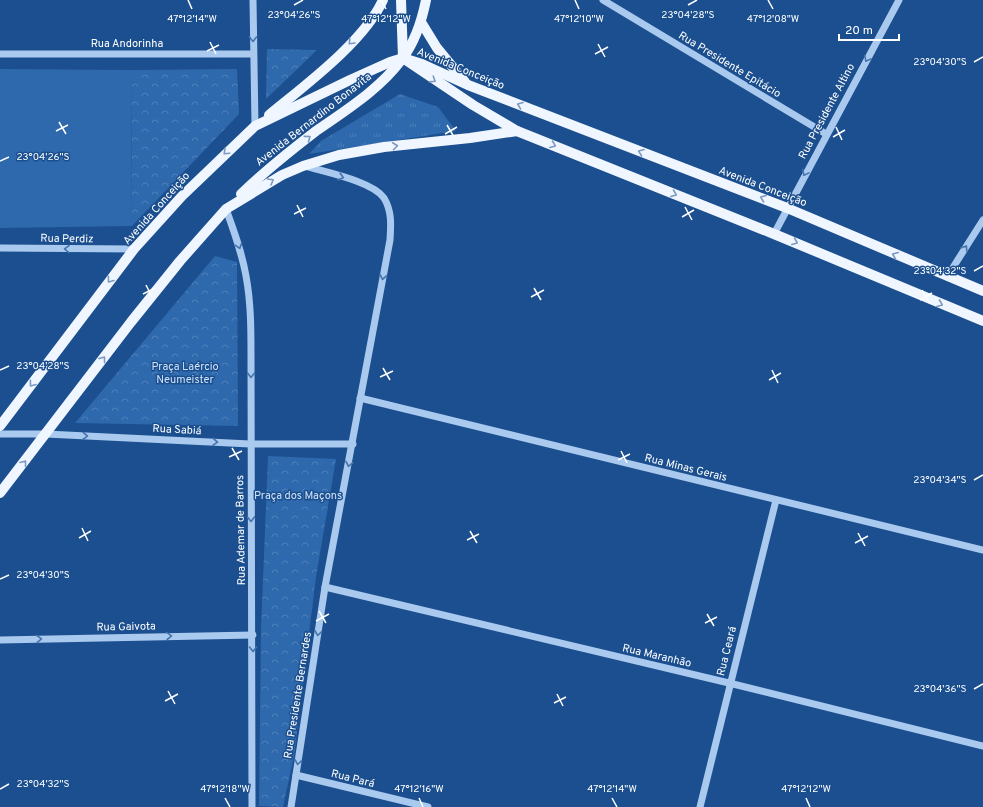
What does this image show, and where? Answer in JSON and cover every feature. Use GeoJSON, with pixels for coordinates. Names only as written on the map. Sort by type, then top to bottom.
{"type":"FeatureCollection","features":[{"type":"Feature","properties":{"kind":"main road"},"geometry":{"type":"LineString","coordinates":[[255,126],[349,45],[368,22],[383,0]]}},
{"type":"Feature","properties":{"kind":"main road"},"geometry":{"type":"LineString","coordinates":[[401,0],[403,58],[472,105],[517,130],[774,234],[983,321]]}},
{"type":"Feature","properties":{"kind":"main road","name":"Avenida Bernardino Bonavita"},"geometry":{"type":"LineString","coordinates":[[226,209],[259,177],[282,158],[364,96],[403,58],[421,22],[426,0]]}},
{"type":"Feature","properties":{"kind":"main road"},"geometry":{"type":"LineString","coordinates":[[421,22],[437,48],[468,85]]}},
{"type":"Feature","properties":{"kind":"main road","name":"Avenida Conceição"},"geometry":{"type":"LineString","coordinates":[[0,426],[134,249],[182,196],[255,126],[357,76],[403,58],[422,64],[468,85],[787,208],[983,291]]}},
{"type":"Feature","properties":{"kind":"main road"},"geometry":{"type":"LineString","coordinates":[[0,493],[131,322],[180,261],[226,209],[282,175],[303,166],[339,155],[384,147],[470,138],[517,130]]}},
{"type":"Feature","properties":{"kind":"street"},"geometry":{"type":"LineString","coordinates":[[253,0],[255,126]]}},
{"type":"Feature","properties":{"kind":"street","name":"Rua Presidente Epitácio"},"geometry":{"type":"LineString","coordinates":[[603,0],[826,134]]}},
{"type":"Feature","properties":{"kind":"street","name":"Rua Presidente Altino"},"geometry":{"type":"LineString","coordinates":[[774,234],[826,134],[899,0]]}},
{"type":"Feature","properties":{"kind":"street","name":"Rua Andorinha"},"geometry":{"type":"LineString","coordinates":[[0,54],[254,54]]}},
{"type":"Feature","properties":{"kind":"street","name":"Rua Presidente Bernardes"},"geometry":{"type":"LineString","coordinates":[[291,807],[325,588],[390,240],[390,213],[383,197],[378,191],[353,180],[303,166]]}},
{"type":"Feature","properties":{"kind":"street","name":"Rua Ademar de Barros"},"geometry":{"type":"LineString","coordinates":[[226,209],[240,250],[250,303],[250,444],[253,634],[252,807]]}},
{"type":"Feature","properties":{"kind":"street"},"geometry":{"type":"LineString","coordinates":[[947,277],[983,220]]}},
{"type":"Feature","properties":{"kind":"street","name":"Rua Perdiz"},"geometry":{"type":"LineString","coordinates":[[0,248],[134,249]]}},
{"type":"Feature","properties":{"kind":"street","name":"Rua Minas Gerais"},"geometry":{"type":"LineString","coordinates":[[360,398],[983,550]]}},
{"type":"Feature","properties":{"kind":"street","name":"Rua Sabiá"},"geometry":{"type":"LineString","coordinates":[[0,434],[46,434],[250,444],[353,444]]}},
{"type":"Feature","properties":{"kind":"street","name":"Rua Ceará"},"geometry":{"type":"LineString","coordinates":[[700,807],[729,683],[776,500]]}},
{"type":"Feature","properties":{"kind":"street","name":"Rua Maranhão"},"geometry":{"type":"LineString","coordinates":[[325,588],[729,683],[983,746]]}},
{"type":"Feature","properties":{"kind":"street","name":"Rua Gaivota"},"geometry":{"type":"LineString","coordinates":[[0,640],[253,634]]}},
{"type":"Feature","properties":{"kind":"street","name":"Rua Pará"},"geometry":{"type":"LineString","coordinates":[[296,775],[428,807]]}},
{"type":"Feature","properties":{"kind":"green space"},"geometry":{"type":"Polygon","coordinates":[[[267,49],[317,50],[266,99],[267,49]]]}},
{"type":"Feature","properties":{"kind":"green space"},"geometry":{"type":"Polygon","coordinates":[[[0,69],[131,70],[132,226],[0,228],[0,69]]]}},
{"type":"Feature","properties":{"kind":"green space"},"geometry":{"type":"Polygon","coordinates":[[[237,69],[239,114],[132,226],[131,70],[237,69]]]}},
{"type":"Feature","properties":{"kind":"green space"},"geometry":{"type":"Polygon","coordinates":[[[400,94],[438,107],[456,131],[309,154],[321,141],[400,94]]]}},
{"type":"Feature","properties":{"kind":"green space","name":"Praça Laércio Neumeister"},"geometry":{"type":"Polygon","coordinates":[[[215,256],[237,262],[238,426],[75,423],[215,256]]]}},
{"type":"Feature","properties":{"kind":"green space","name":"Praça dos Maçons"},"geometry":{"type":"Polygon","coordinates":[[[268,456],[336,459],[316,577],[294,756],[283,807],[259,806],[261,629],[268,456]]]}}]}
